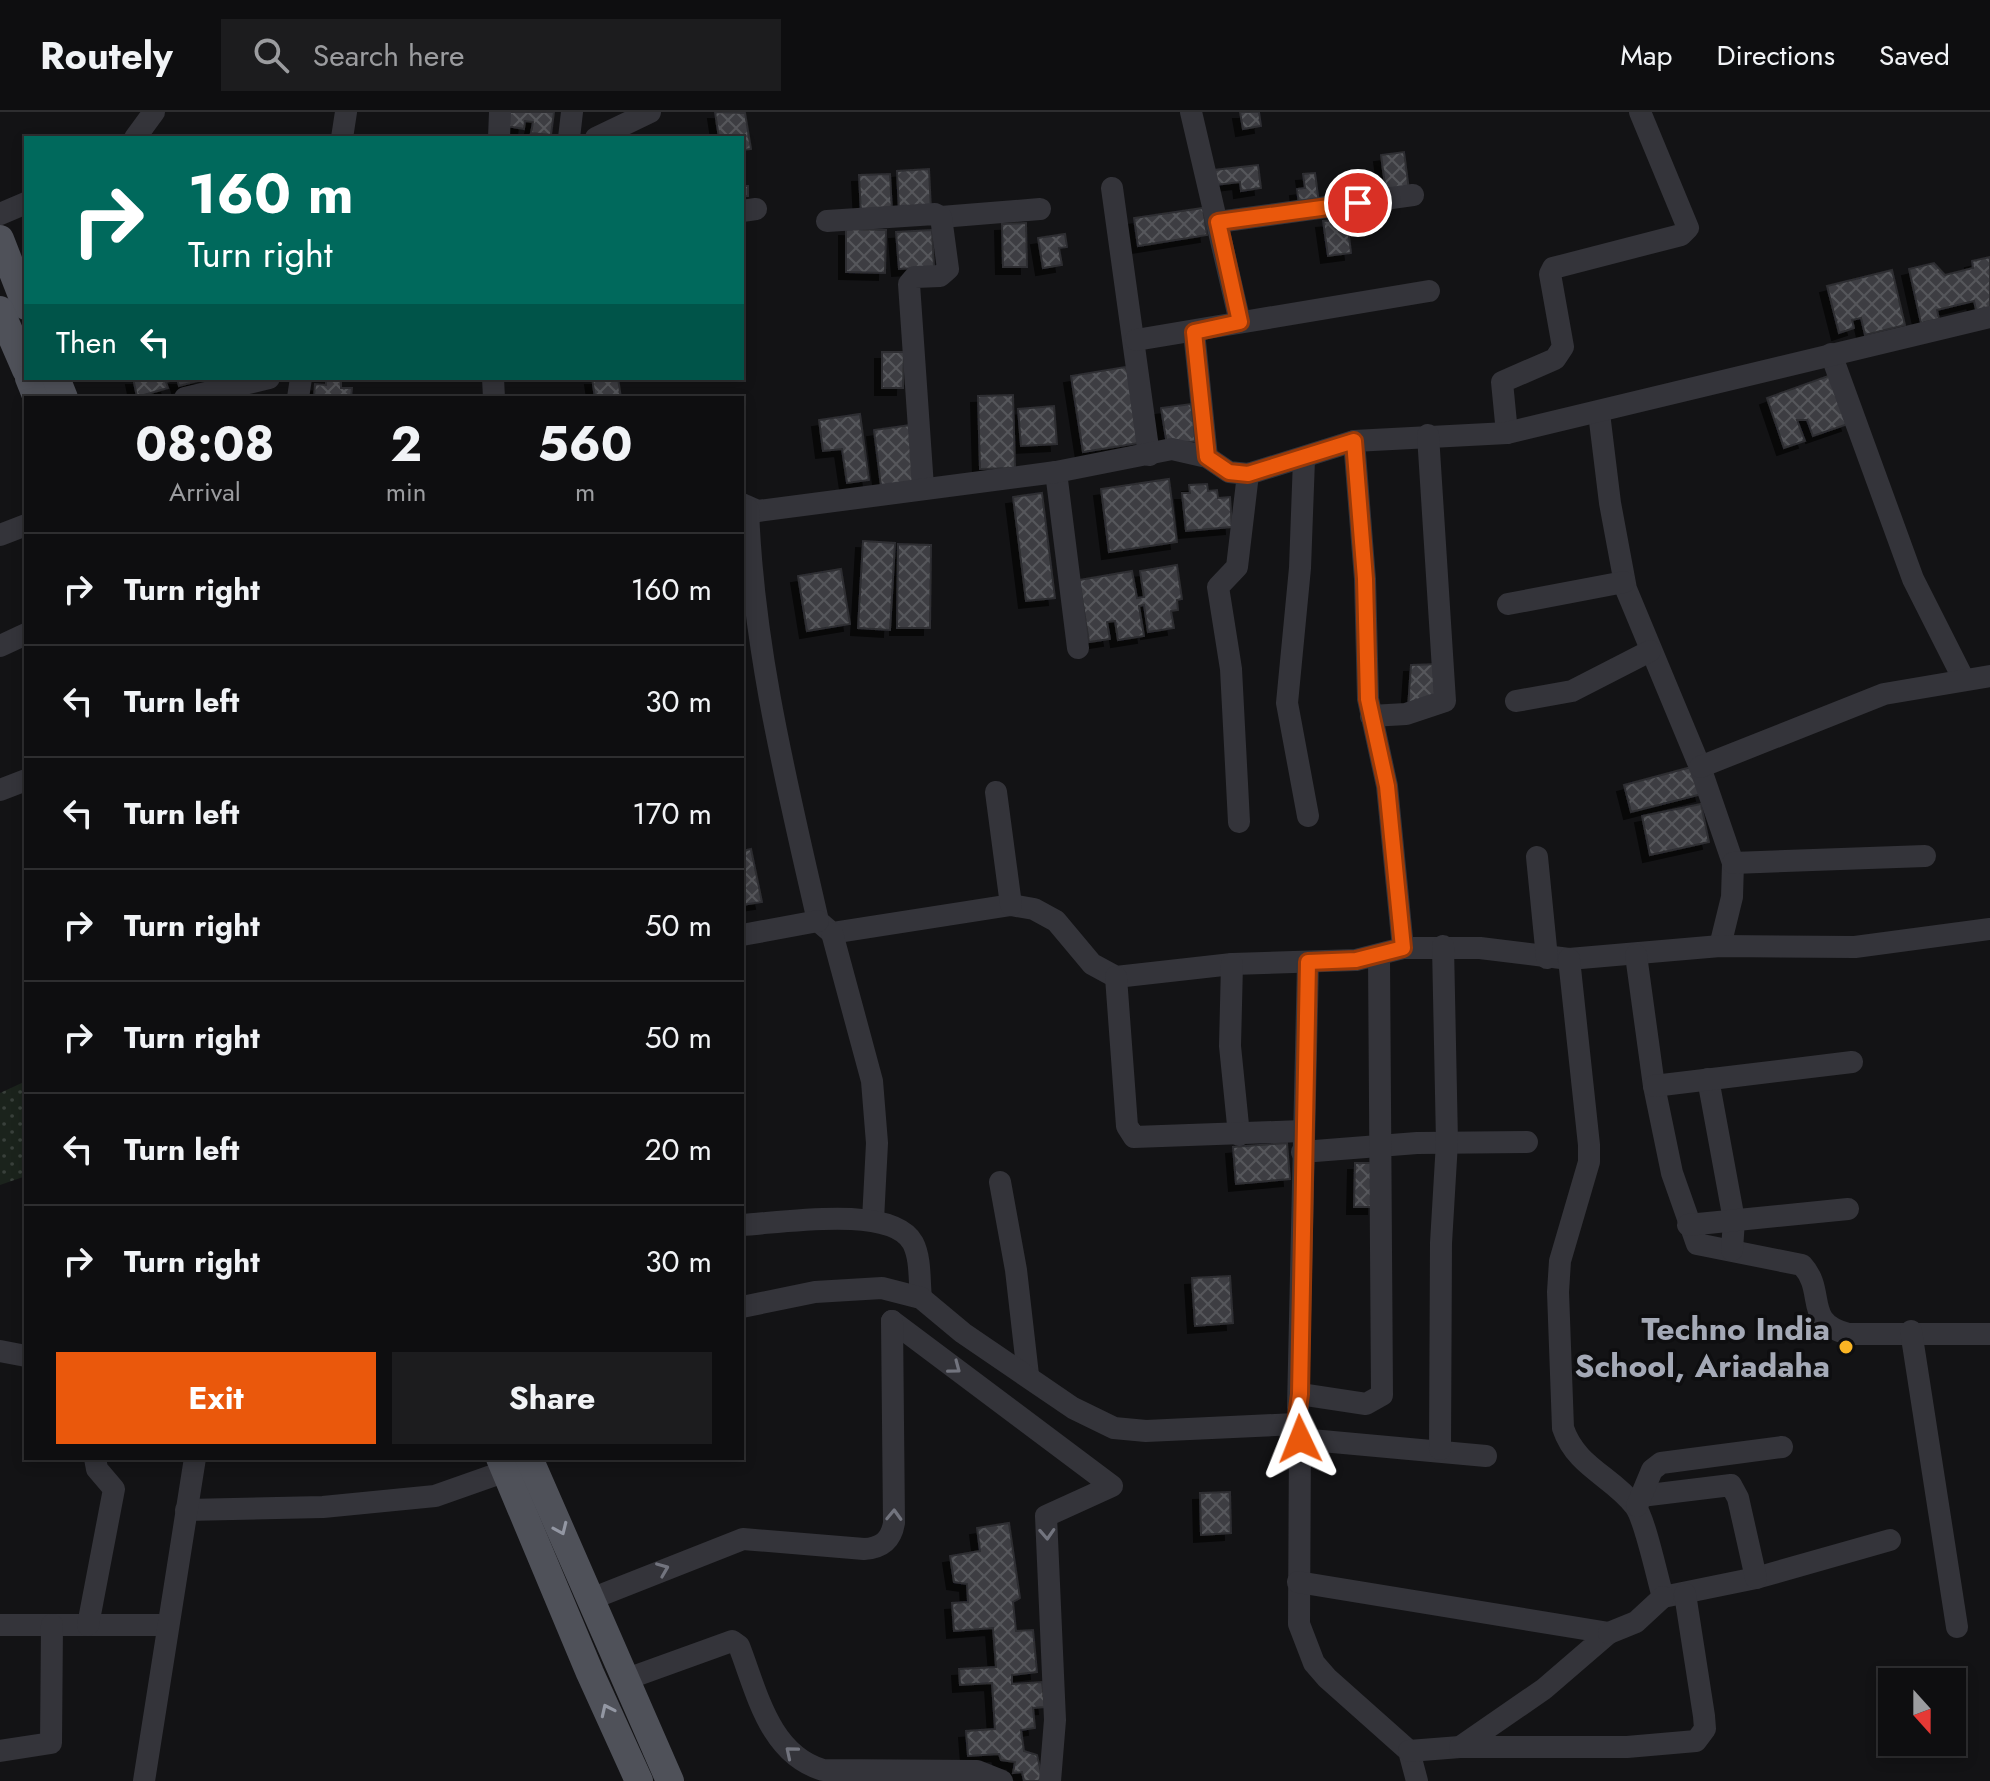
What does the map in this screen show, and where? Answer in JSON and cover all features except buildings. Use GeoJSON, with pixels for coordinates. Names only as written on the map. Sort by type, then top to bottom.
{"type":"FeatureCollection","features":[{"type":"Feature","properties":{"kind":"main road"},"geometry":{"type":"LineString","coordinates":[[0,239],[24,301]]}},
{"type":"Feature","properties":{"kind":"main road"},"geometry":{"type":"LineString","coordinates":[[0,310],[19,365]]}},
{"type":"Feature","properties":{"kind":"main road"},"geometry":{"type":"LineString","coordinates":[[512,1462],[591,1599],[670,1781]]}},
{"type":"Feature","properties":{"kind":"main road"},"geometry":{"type":"LineString","coordinates":[[512,1462],[590,1673],[639,1781]]}},
{"type":"Feature","properties":{"kind":"street"},"geometry":{"type":"LineString","coordinates":[[136,136],[154,112]]}},
{"type":"Feature","properties":{"kind":"street"},"geometry":{"type":"LineString","coordinates":[[342,136],[346,112]]}},
{"type":"Feature","properties":{"kind":"street"},"geometry":{"type":"LineString","coordinates":[[499,136],[500,112]]}},
{"type":"Feature","properties":{"kind":"street"},"geometry":{"type":"LineString","coordinates":[[569,136],[572,112]]}},
{"type":"Feature","properties":{"kind":"street"},"geometry":{"type":"LineString","coordinates":[[600,136],[650,112]]}},
{"type":"Feature","properties":{"kind":"street"},"geometry":{"type":"LineString","coordinates":[[1191,112],[1240,322]]}},
{"type":"Feature","properties":{"kind":"street"},"geometry":{"type":"LineString","coordinates":[[1507,433],[1502,382],[1555,359],[1563,347],[1550,274],[1553,268],[1681,235],[1688,228],[1640,112]]}},
{"type":"Feature","properties":{"kind":"street"},"geometry":{"type":"LineString","coordinates":[[1112,188],[1136,340],[1149,455]]}},
{"type":"Feature","properties":{"kind":"street"},"geometry":{"type":"LineString","coordinates":[[1218,222],[1413,195]]}},
{"type":"Feature","properties":{"kind":"street"},"geometry":{"type":"LineString","coordinates":[[0,214],[24,204]]}},
{"type":"Feature","properties":{"kind":"street"},"geometry":{"type":"LineString","coordinates":[[827,221],[935,214],[941,217],[1040,209]]}},
{"type":"Feature","properties":{"kind":"street"},"geometry":{"type":"LineString","coordinates":[[923,487],[909,284],[915,277],[940,276],[948,269],[941,217]]}},
{"type":"Feature","properties":{"kind":"street"},"geometry":{"type":"LineString","coordinates":[[1136,340],[1429,291]]}},
{"type":"Feature","properties":{"kind":"street"},"geometry":{"type":"LineString","coordinates":[[873,1220],[877,1143],[872,1081],[825,927],[748,601],[745,507],[758,511],[1056,472],[1172,449],[1207,457],[1229,472],[1248,474],[1354,441],[1507,433],[1990,317]]}},
{"type":"Feature","properties":{"kind":"street"},"geometry":{"type":"LineString","coordinates":[[1194,332],[1207,457]]}},
{"type":"Feature","properties":{"kind":"street"},"geometry":{"type":"LineString","coordinates":[[1831,354],[1913,579],[1964,680]]}},
{"type":"Feature","properties":{"kind":"street"},"geometry":{"type":"LineString","coordinates":[[193,396],[261,380]]}},
{"type":"Feature","properties":{"kind":"street"},"geometry":{"type":"LineString","coordinates":[[1599,413],[1624,582],[1700,767],[1733,863],[1732,897],[1720,946]]}},
{"type":"Feature","properties":{"kind":"street"},"geometry":{"type":"LineString","coordinates":[[1371,716],[1406,714],[1445,701],[1428,435]]}},
{"type":"Feature","properties":{"kind":"street"},"geometry":{"type":"LineString","coordinates":[[1354,441],[1371,716],[1387,786],[1403,948]]}},
{"type":"Feature","properties":{"kind":"street"},"geometry":{"type":"LineString","coordinates":[[1304,459],[1300,568],[1287,703],[1308,816]]}},
{"type":"Feature","properties":{"kind":"street"},"geometry":{"type":"LineString","coordinates":[[1056,472],[1078,648]]}},
{"type":"Feature","properties":{"kind":"street"},"geometry":{"type":"LineString","coordinates":[[1239,822],[1231,669],[1218,587],[1237,567],[1248,474]]}},
{"type":"Feature","properties":{"kind":"street"},"geometry":{"type":"LineString","coordinates":[[0,535],[24,526]]}},
{"type":"Feature","properties":{"kind":"street"},"geometry":{"type":"LineString","coordinates":[[1508,604],[1624,582]]}},
{"type":"Feature","properties":{"kind":"street"},"geometry":{"type":"LineString","coordinates":[[0,646],[24,635]]}},
{"type":"Feature","properties":{"kind":"street"},"geometry":{"type":"LineString","coordinates":[[1516,701],[1572,691],[1650,651]]}},
{"type":"Feature","properties":{"kind":"street"},"geometry":{"type":"LineString","coordinates":[[1700,767],[1884,694],[1990,676]]}},
{"type":"Feature","properties":{"kind":"street"},"geometry":{"type":"LineString","coordinates":[[0,790],[24,781]]}},
{"type":"Feature","properties":{"kind":"street"},"geometry":{"type":"LineString","coordinates":[[996,792],[1011,905]]}},
{"type":"Feature","properties":{"kind":"street"},"geometry":{"type":"LineString","coordinates":[[1733,863],[1925,856]]}},
{"type":"Feature","properties":{"kind":"street"},"geometry":{"type":"LineString","coordinates":[[1409,1751],[1460,1747],[1627,1747],[1696,1741],[1705,1729],[1674,1596],[1639,1502],[1577,1456],[1563,1428],[1558,1292],[1560,1261],[1589,1162],[1589,1145],[1558,959],[1537,857]]}},
{"type":"Feature","properties":{"kind":"street"},"geometry":{"type":"LineString","coordinates":[[744,935],[1011,905],[1034,909],[1056,921],[1092,964],[1116,977],[1232,964],[1379,956],[1403,948],[1443,946],[1558,959],[1720,946],[1855,947],[1990,929]]}},
{"type":"Feature","properties":{"kind":"street"},"geometry":{"type":"LineString","coordinates":[[1440,1449],[1441,1243],[1447,1142],[1443,946]]}},
{"type":"Feature","properties":{"kind":"street"},"geometry":{"type":"LineString","coordinates":[[1636,955],[1654,1086],[1672,1173],[1697,1244],[1802,1265],[1812,1279],[1819,1316],[1835,1331],[1848,1334],[1911,1331],[1990,1334]]}},
{"type":"Feature","properties":{"kind":"street"},"geometry":{"type":"LineString","coordinates":[[1300,1394],[1366,1404],[1382,1395],[1379,956]]}},
{"type":"Feature","properties":{"kind":"street"},"geometry":{"type":"LineString","coordinates":[[1308,962],[1298,1432],[1299,1624],[1314,1663],[1409,1751],[1417,1781]]}},
{"type":"Feature","properties":{"kind":"street"},"geometry":{"type":"LineString","coordinates":[[1232,964],[1230,1046],[1239,1135]]}},
{"type":"Feature","properties":{"kind":"street"},"geometry":{"type":"LineString","coordinates":[[1116,977],[1129,1133],[1142,1139],[1239,1135],[1382,1145],[1527,1142]]}},
{"type":"Feature","properties":{"kind":"street"},"geometry":{"type":"LineString","coordinates":[[1654,1086],[1852,1062]]}},
{"type":"Feature","properties":{"kind":"street"},"geometry":{"type":"LineString","coordinates":[[1708,1079],[1734,1220],[1732,1250]]}},
{"type":"Feature","properties":{"kind":"street"},"geometry":{"type":"LineString","coordinates":[[1000,1182],[1016,1270],[1028,1375]]}},
{"type":"Feature","properties":{"kind":"street"},"geometry":{"type":"LineString","coordinates":[[1688,1225],[1848,1209]]}},
{"type":"Feature","properties":{"kind":"street"},"geometry":{"type":"LineString","coordinates":[[744,1225],[873,1220],[902,1230],[913,1242],[918,1256],[921,1298]]}},
{"type":"Feature","properties":{"kind":"street"},"geometry":{"type":"LineString","coordinates":[[744,1307],[850,1287],[882,1288],[921,1298],[963,1333],[1073,1408],[1114,1428],[1298,1432],[1486,1456]]}},
{"type":"Feature","properties":{"kind":"street"},"geometry":{"type":"LineString","coordinates":[[591,1599],[743,1539],[864,1549],[876,1548],[888,1540],[894,1523],[892,1321],[1112,1486],[1046,1516],[1055,1720],[1050,1781]]}},
{"type":"Feature","properties":{"kind":"street"},"geometry":{"type":"LineString","coordinates":[[1911,1331],[1957,1627]]}},
{"type":"Feature","properties":{"kind":"street"},"geometry":{"type":"LineString","coordinates":[[0,1351],[24,1356]]}},
{"type":"Feature","properties":{"kind":"street"},"geometry":{"type":"LineString","coordinates":[[1639,1502],[1652,1470],[1661,1463],[1782,1447]]}},
{"type":"Feature","properties":{"kind":"street"},"geometry":{"type":"LineString","coordinates":[[88,1625],[114,1489],[97,1469],[95,1460]]}},
{"type":"Feature","properties":{"kind":"street"},"geometry":{"type":"LineString","coordinates":[[144,1781],[195,1460]]}},
{"type":"Feature","properties":{"kind":"street"},"geometry":{"type":"LineString","coordinates":[[186,1510],[323,1507],[435,1496],[512,1462]]}},
{"type":"Feature","properties":{"kind":"street"},"geometry":{"type":"LineString","coordinates":[[1639,1502],[1731,1485],[1738,1498],[1756,1578]]}},
{"type":"Feature","properties":{"kind":"street"},"geometry":{"type":"LineString","coordinates":[[1460,1747],[1544,1689],[1609,1633],[1636,1622],[1674,1596],[1756,1578],[1890,1540]]}},
{"type":"Feature","properties":{"kind":"street"},"geometry":{"type":"LineString","coordinates":[[1298,1582],[1609,1633]]}},
{"type":"Feature","properties":{"kind":"street"},"geometry":{"type":"LineString","coordinates":[[0,1625],[168,1625]]}},
{"type":"Feature","properties":{"kind":"street"},"geometry":{"type":"LineString","coordinates":[[0,1751],[51,1743],[52,1625]]}},
{"type":"Feature","properties":{"kind":"street"},"geometry":{"type":"LineString","coordinates":[[624,1680],[732,1641],[739,1646],[778,1741],[811,1767],[823,1770],[977,1771],[1002,1781]]}},
{"type":"Feature","properties":{"kind":"shaded area"},"geometry":{"type":"Polygon","coordinates":[[[24,1082],[24,1177],[0,1185],[0,1093],[24,1082]]]}},
{"type":"Feature","properties":{"kind":"place","name":"Techno India School, Ariadaha"},"geometry":{"type":"Point","coordinates":[1846,1347]}},
{"type":"Feature","properties":{"kind":"route"},"geometry":{"type":"LineString","coordinates":[[1300,1439],[1296,1424],[1300,1394],[1302,1131],[1308,962],[1356,960],[1403,948],[1387,786],[1368,699],[1365,579],[1354,441],[1248,474],[1221,468],[1207,457],[1194,332],[1240,322],[1218,222],[1358,203]]}}]}
